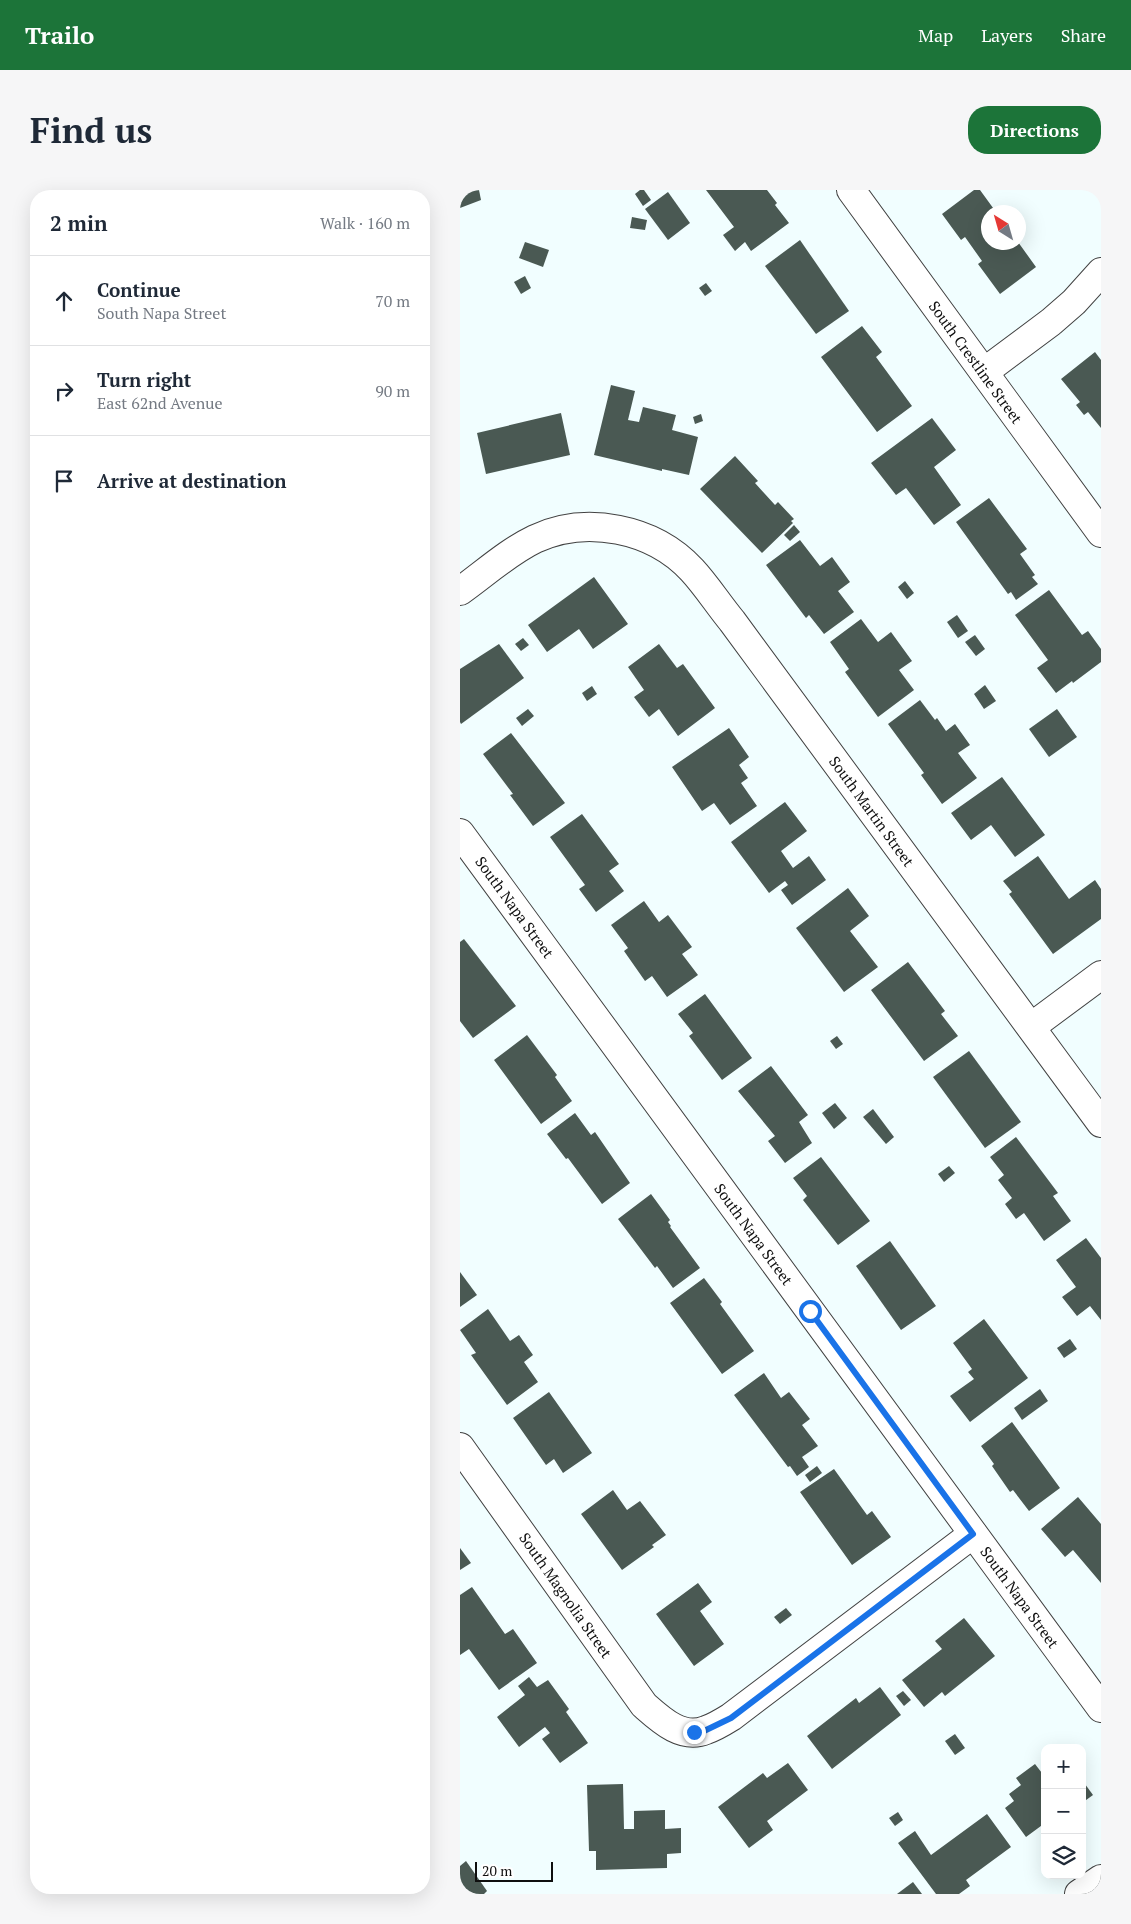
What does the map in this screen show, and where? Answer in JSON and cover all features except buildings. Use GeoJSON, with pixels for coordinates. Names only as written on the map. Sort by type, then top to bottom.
{"type":"FeatureCollection","features":[{"type":"Feature","properties":{"kind":"street","name":"South Crestline Street"},"geometry":{"type":"LineString","coordinates":[[851,190],[1101,533]]}},
{"type":"Feature","properties":{"kind":"street"},"geometry":{"type":"LineString","coordinates":[[984,372],[1068,307],[1101,272]]}},
{"type":"Feature","properties":{"kind":"street","name":"South Martin Street"},"geometry":{"type":"LineString","coordinates":[[460,591],[535,539],[558,531],[586,526],[617,529],[645,537],[670,551],[691,569],[732,621],[1101,1123]]}},
{"type":"Feature","properties":{"kind":"street","name":"South Napa Street"},"geometry":{"type":"LineString","coordinates":[[460,833],[1101,1708]]}},
{"type":"Feature","properties":{"kind":"street"},"geometry":{"type":"LineString","coordinates":[[1031,1027],[1101,975]]}},
{"type":"Feature","properties":{"kind":"street","name":"South Magnolia Street"},"geometry":{"type":"LineString","coordinates":[[460,1447],[644,1705],[665,1723],[684,1732],[704,1731],[731,1718],[973,1534]]}},
{"type":"Feature","properties":{"kind":"street"},"geometry":{"type":"LineString","coordinates":[[1079,1894],[1101,1879]]}},
{"type":"Feature","properties":{"kind":"route"},"geometry":{"type":"LineString","coordinates":[[694,1732],[704,1731],[731,1718],[973,1534],[810,1311]]}}]}
